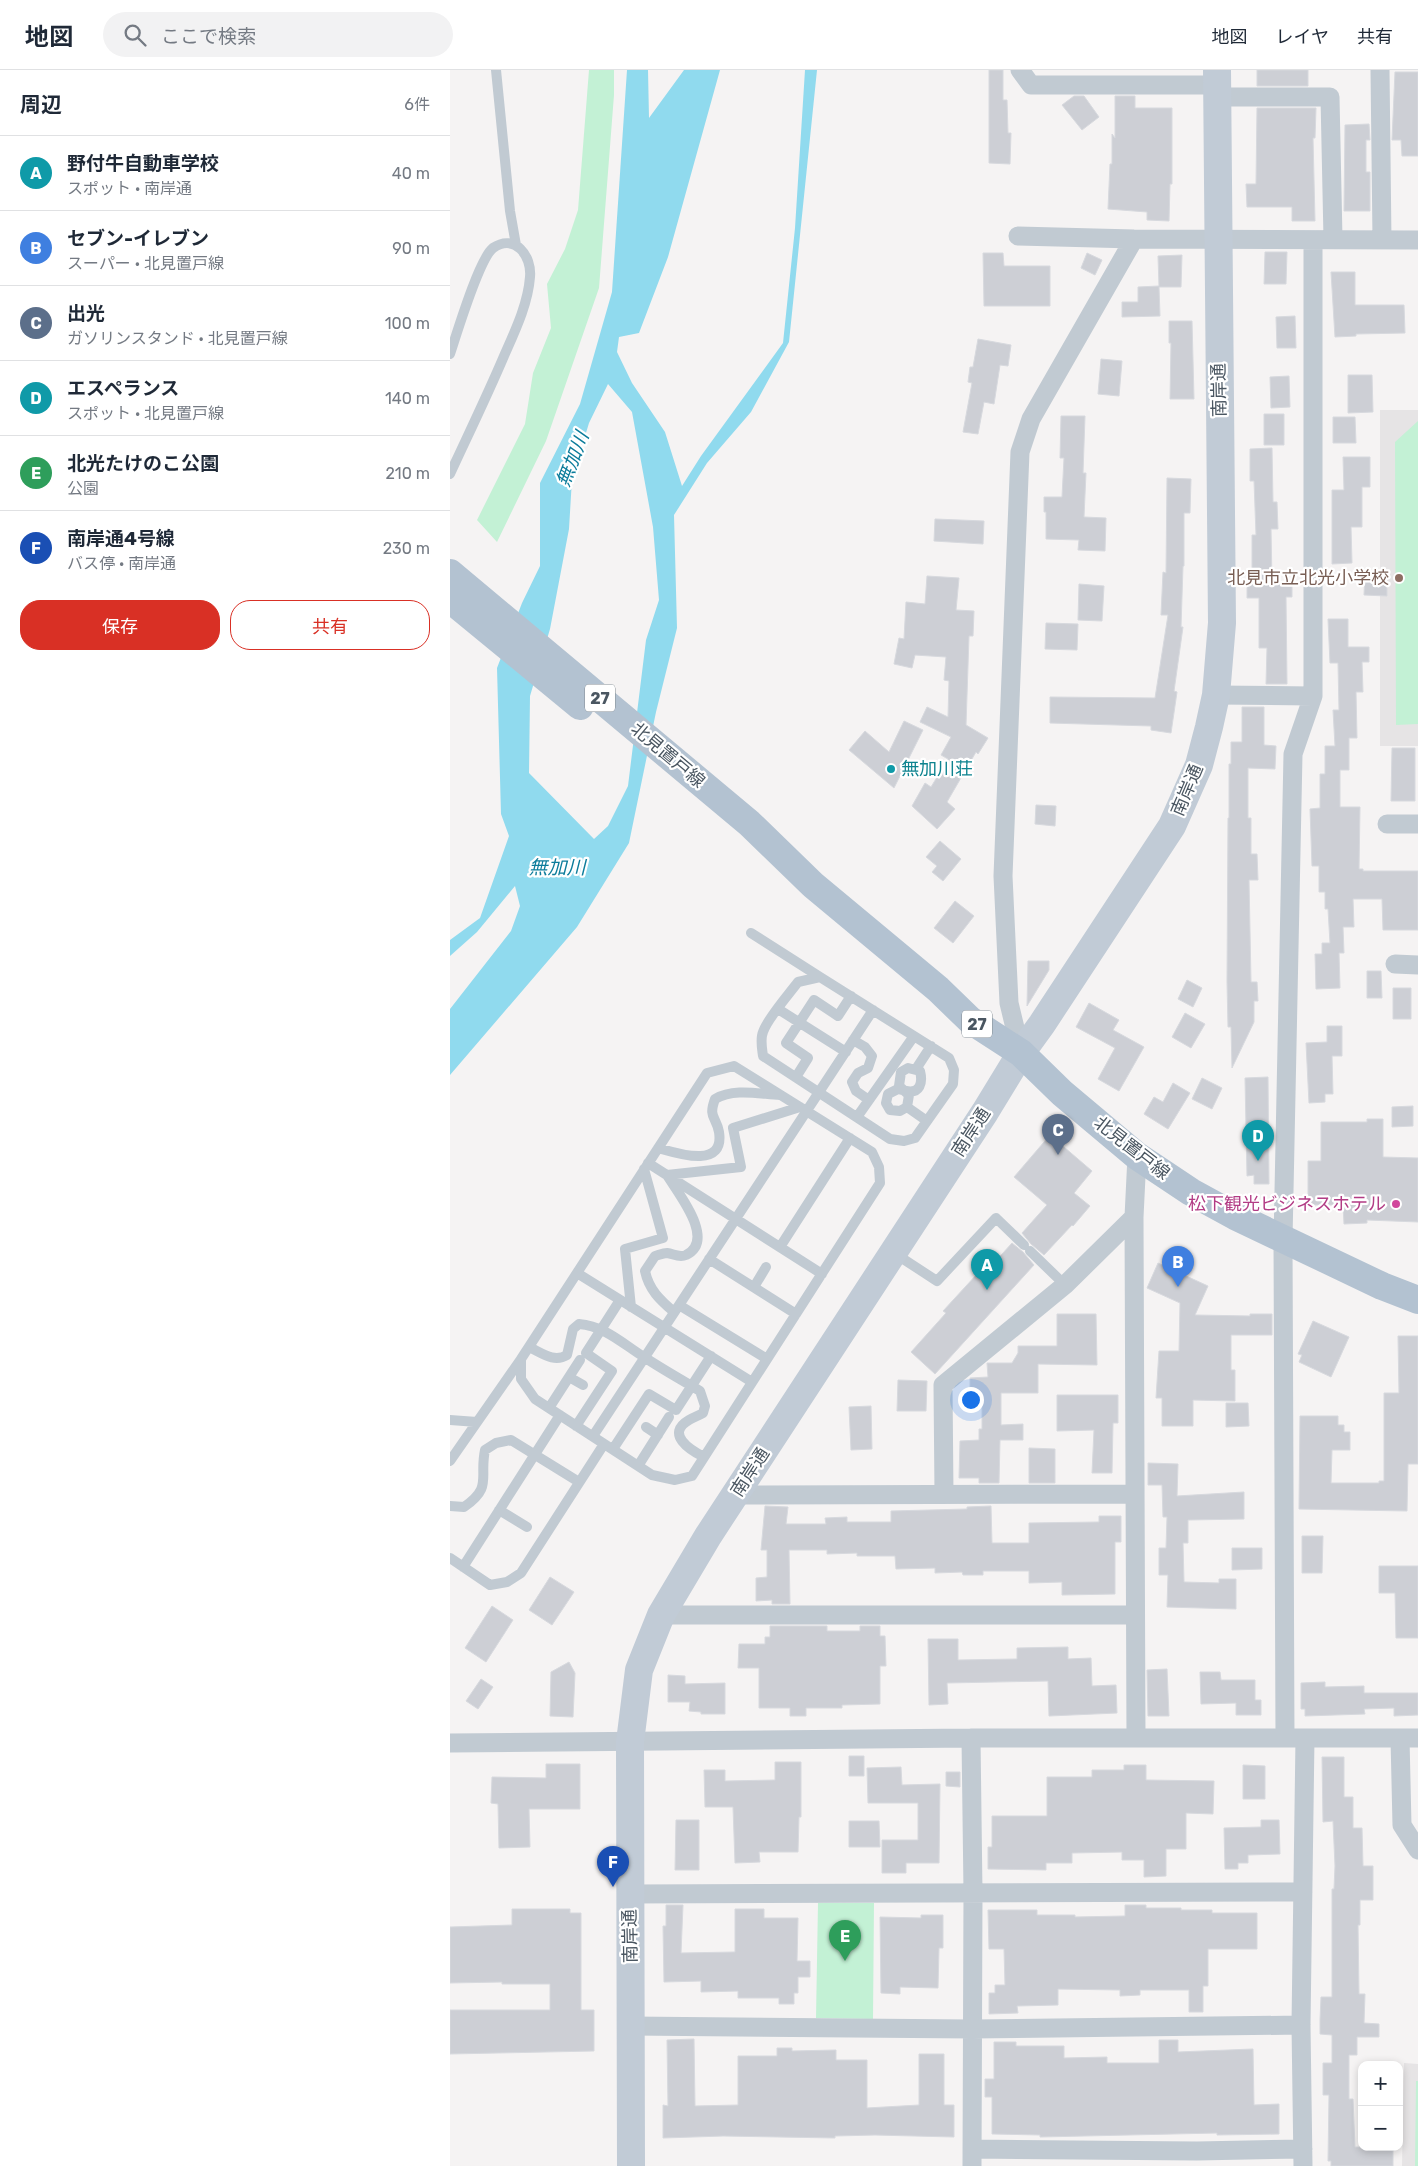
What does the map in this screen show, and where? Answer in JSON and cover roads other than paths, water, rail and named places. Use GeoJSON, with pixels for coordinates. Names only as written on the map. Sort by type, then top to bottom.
{"type":"FeatureCollection","features":[{"type":"Feature","properties":{"kind":"main road","name":"南岸通"},"geometry":{"type":"LineString","coordinates":[[631,2166],[630,1742],[639,1670],[660,1614],[1021,1053],[1172,826],[1199,765],[1216,695],[1222,623],[1217,84]]}},
{"type":"Feature","properties":{"kind":"main road","name":"北見置戸線"},"geometry":{"type":"LineString","coordinates":[[450,573],[745,831]]}},
{"type":"Feature","properties":{"kind":"main road","name":"北見置戸線"},"geometry":{"type":"LineString","coordinates":[[450,599],[813,885],[938,989],[970,1020],[1021,1053],[1062,1093],[1138,1156],[1191,1192],[1283,1240],[1382,1286],[1418,1300]]}},
{"type":"Feature","properties":{"kind":"street"},"geometry":{"type":"LineString","coordinates":[[1020,70],[1031,85],[1217,84],[1330,97],[1333,240]]}},
{"type":"Feature","properties":{"kind":"street"},"geometry":{"type":"LineString","coordinates":[[1380,70],[1382,240]]}},
{"type":"Feature","properties":{"kind":"street"},"geometry":{"type":"LineString","coordinates":[[1018,236],[1218,240],[1418,240]]}},
{"type":"Feature","properties":{"kind":"street"},"geometry":{"type":"LineString","coordinates":[[1021,1053],[1009,1002],[1003,876],[1020,452],[1031,419],[1134,239]]}},
{"type":"Feature","properties":{"kind":"street"},"geometry":{"type":"LineString","coordinates":[[1285,1738],[1283,1240],[1293,754],[1313,696],[1313,240]]}},
{"type":"Feature","properties":{"kind":"street"},"geometry":{"type":"LineString","coordinates":[[1216,695],[1313,696]]}},
{"type":"Feature","properties":{"kind":"street"},"geometry":{"type":"LineString","coordinates":[[1387,824],[1418,824]]}},
{"type":"Feature","properties":{"kind":"street"},"geometry":{"type":"LineString","coordinates":[[1394,964],[1418,965]]}},
{"type":"Feature","properties":{"kind":"street"},"geometry":{"type":"LineString","coordinates":[[1136,1738],[1134,1615],[1134,1216],[1138,1156]]}},
{"type":"Feature","properties":{"kind":"street"},"geometry":{"type":"LineString","coordinates":[[944,1494],[943,1385],[1065,1285],[1134,1216]]}},
{"type":"Feature","properties":{"kind":"street"},"geometry":{"type":"LineString","coordinates":[[735,1495],[1134,1494]]}},
{"type":"Feature","properties":{"kind":"street"},"geometry":{"type":"LineString","coordinates":[[660,1614],[1134,1615]]}},
{"type":"Feature","properties":{"kind":"street"},"geometry":{"type":"LineString","coordinates":[[971,1738],[973,1892],[972,2157],[1197,2158],[1303,2157],[1301,2025],[1305,1738]]}},
{"type":"Feature","properties":{"kind":"street"},"geometry":{"type":"LineString","coordinates":[[450,1743],[971,1738],[1409,1738],[1402,1825],[1418,1850]]}},
{"type":"Feature","properties":{"kind":"street"},"geometry":{"type":"LineString","coordinates":[[629,1894],[1303,1892]]}},
{"type":"Feature","properties":{"kind":"street"},"geometry":{"type":"LineString","coordinates":[[631,2026],[972,2029],[1301,2025]]}},
{"type":"Feature","properties":{"kind":"lane"},"geometry":{"type":"LineString","coordinates":[[496,70],[510,210],[516,245]]}},
{"type":"Feature","properties":{"kind":"lane"},"geometry":{"type":"LineString","coordinates":[[450,354],[482,264],[492,249],[505,244],[516,245],[525,252],[530,264],[530,278],[520,319],[450,474]]}},
{"type":"Feature","properties":{"kind":"lane"},"geometry":{"type":"LineString","coordinates":[[751,932],[950,1058],[954,1070],[952,1084],[915,1138],[904,1141],[890,1139],[763,1056],[761,1042],[763,1030],[778,1009],[798,982],[820,977]]}},
{"type":"Feature","properties":{"kind":"lane"},"geometry":{"type":"LineString","coordinates":[[796,1077],[808,1058],[786,1044],[799,1022],[814,1000],[838,1016],[851,996]]}},
{"type":"Feature","properties":{"kind":"lane"},"geometry":{"type":"LineString","coordinates":[[778,1009],[846,1052]]}},
{"type":"Feature","properties":{"kind":"lane"},"geometry":{"type":"LineString","coordinates":[[593,1436],[709,1259],[803,1109],[819,1092],[873,1010]]}},
{"type":"Feature","properties":{"kind":"lane"},"geometry":{"type":"LineString","coordinates":[[857,1117],[914,1036]]}},
{"type":"Feature","properties":{"kind":"lane"},"geometry":{"type":"LineString","coordinates":[[853,1040],[864,1047],[872,1056],[868,1068],[858,1073],[852,1082],[856,1091],[869,1100]]}},
{"type":"Feature","properties":{"kind":"lane"},"geometry":{"type":"LineString","coordinates":[[916,1069],[931,1046]]}},
{"type":"Feature","properties":{"kind":"lane"},"geometry":{"type":"LineString","coordinates":[[450,1461],[529,1347],[707,1073],[734,1066],[872,1152],[879,1167],[880,1183],[692,1476],[675,1480],[652,1475],[535,1399],[521,1379],[521,1359]]}},
{"type":"Feature","properties":{"kind":"lane"},"geometry":{"type":"LineString","coordinates":[[906,1092],[898,1089],[891,1091],[886,1098],[888,1107],[894,1112],[904,1110],[907,1107],[909,1095],[906,1092],[898,1083],[901,1072],[908,1068],[916,1069],[920,1072],[923,1082],[916,1091],[906,1092]]}},
{"type":"Feature","properties":{"kind":"lane"},"geometry":{"type":"LineString","coordinates":[[658,1148],[685,1156],[700,1157],[708,1155],[715,1148],[719,1132],[712,1115],[716,1099],[723,1094],[735,1092],[781,1095]]}},
{"type":"Feature","properties":{"kind":"lane"},"geometry":{"type":"LineString","coordinates":[[907,1107],[927,1121]]}},
{"type":"Feature","properties":{"kind":"lane"},"geometry":{"type":"LineString","coordinates":[[667,1175],[741,1167],[733,1128],[803,1109]]}},
{"type":"Feature","properties":{"kind":"lane"},"geometry":{"type":"LineString","coordinates":[[780,1247],[850,1138]]}},
{"type":"Feature","properties":{"kind":"lane"},"geometry":{"type":"LineString","coordinates":[[646,1166],[667,1175],[822,1274]]}},
{"type":"Feature","properties":{"kind":"lane"},"geometry":{"type":"LineString","coordinates":[[632,1307],[625,1248],[663,1238],[646,1166]]}},
{"type":"Feature","properties":{"kind":"lane"},"geometry":{"type":"LineString","coordinates":[[667,1175],[695,1222],[698,1232],[697,1242],[692,1250],[685,1255],[676,1256],[666,1253],[655,1256],[645,1271],[647,1282],[657,1298],[767,1359]]}},
{"type":"Feature","properties":{"kind":"lane"},"geometry":{"type":"LineString","coordinates":[[893,1252],[936,1281],[996,1218],[1065,1285]]}},
{"type":"Feature","properties":{"kind":"lane"},"geometry":{"type":"LineString","coordinates":[[709,1259],[796,1314]]}},
{"type":"Feature","properties":{"kind":"lane"},"geometry":{"type":"LineString","coordinates":[[754,1287],[766,1267]]}},
{"type":"Feature","properties":{"kind":"lane"},"geometry":{"type":"LineString","coordinates":[[577,1273],[752,1382]]}},
{"type":"Feature","properties":{"kind":"lane"},"geometry":{"type":"LineString","coordinates":[[576,1426],[612,1371],[586,1353],[620,1300]]}},
{"type":"Feature","properties":{"kind":"lane"},"geometry":{"type":"LineString","coordinates":[[529,1347],[555,1359],[561,1359],[567,1355],[573,1329],[579,1324],[601,1329],[691,1386],[700,1392],[705,1406],[703,1412],[682,1426],[679,1434],[682,1442],[704,1458]]}},
{"type":"Feature","properties":{"kind":"lane"},"geometry":{"type":"LineString","coordinates":[[450,1558],[490,1585],[508,1582],[520,1573],[579,1482],[649,1394],[676,1410],[711,1356]]}},
{"type":"Feature","properties":{"kind":"lane"},"geometry":{"type":"LineString","coordinates":[[549,1408],[580,1360]]}},
{"type":"Feature","properties":{"kind":"lane"},"geometry":{"type":"LineString","coordinates":[[569,1377],[583,1385]]}},
{"type":"Feature","properties":{"kind":"lane"},"geometry":{"type":"LineString","coordinates":[[463,1567],[560,1415]]}},
{"type":"Feature","properties":{"kind":"lane"},"geometry":{"type":"LineString","coordinates":[[638,1466],[669,1417]]}},
{"type":"Feature","properties":{"kind":"lane"},"geometry":{"type":"LineString","coordinates":[[450,1420],[477,1422]]}},
{"type":"Feature","properties":{"kind":"lane"},"geometry":{"type":"LineString","coordinates":[[646,1427],[658,1435]]}},
{"type":"Feature","properties":{"kind":"lane"},"geometry":{"type":"LineString","coordinates":[[450,1506],[464,1507],[477,1498],[483,1487],[483,1461],[486,1450],[496,1442],[511,1440],[579,1482]]}},
{"type":"Feature","properties":{"kind":"lane"},"geometry":{"type":"LineString","coordinates":[[450,1443],[461,1445]]}},
{"type":"Feature","properties":{"kind":"lane"},"geometry":{"type":"LineString","coordinates":[[499,1510],[527,1526]]}},
{"type":"Feature","properties":{"kind":"water","name":"無加川"},"geometry":{"type":"Polygon","coordinates":[[[627,70],[648,70],[649,118],[684,70],[720,70],[668,257],[639,333],[619,337],[617,352],[632,383],[665,432],[682,486],[701,456],[783,343],[795,228],[805,70],[817,70],[789,342],[751,412],[707,463],[674,515],[677,628],[656,712],[629,843],[577,927],[450,1075],[450,1009],[511,931],[520,906],[515,886],[477,932],[450,956],[450,940],[480,918],[509,836],[501,814],[497,668],[522,603],[540,566],[540,483],[580,404],[612,292],[627,70]],[[608,384],[589,423],[572,479],[569,529],[550,629],[530,696],[529,773],[594,839],[608,826],[628,786],[646,640],[659,600],[653,527],[632,412],[608,384]]]}},
{"type":"Feature","properties":{"kind":"place","name":"北見市立北光小学校"},"geometry":{"type":"Point","coordinates":[1399,578]}},
{"type":"Feature","properties":{"kind":"place","name":"無加川荘"},"geometry":{"type":"Point","coordinates":[891,769]}},
{"type":"Feature","properties":{"kind":"place","name":"出光"},"geometry":{"type":"Point","coordinates":[1058,1155]}},
{"type":"Feature","properties":{"kind":"place","name":"エスペランス"},"geometry":{"type":"Point","coordinates":[1258,1161]}},
{"type":"Feature","properties":{"kind":"place","name":"松下観光ビジネスホテル"},"geometry":{"type":"Point","coordinates":[1396,1204]}},
{"type":"Feature","properties":{"kind":"place","name":"セブン-イレブン"},"geometry":{"type":"Point","coordinates":[1178,1287]}},
{"type":"Feature","properties":{"kind":"place","name":"野付牛自動車学校"},"geometry":{"type":"Point","coordinates":[987,1290]}},
{"type":"Feature","properties":{"kind":"place","name":"南岸通4号線"},"geometry":{"type":"Point","coordinates":[613,1887]}},
{"type":"Feature","properties":{"kind":"place","name":"北光たけのこ公園"},"geometry":{"type":"Point","coordinates":[845,1961]}}]}
